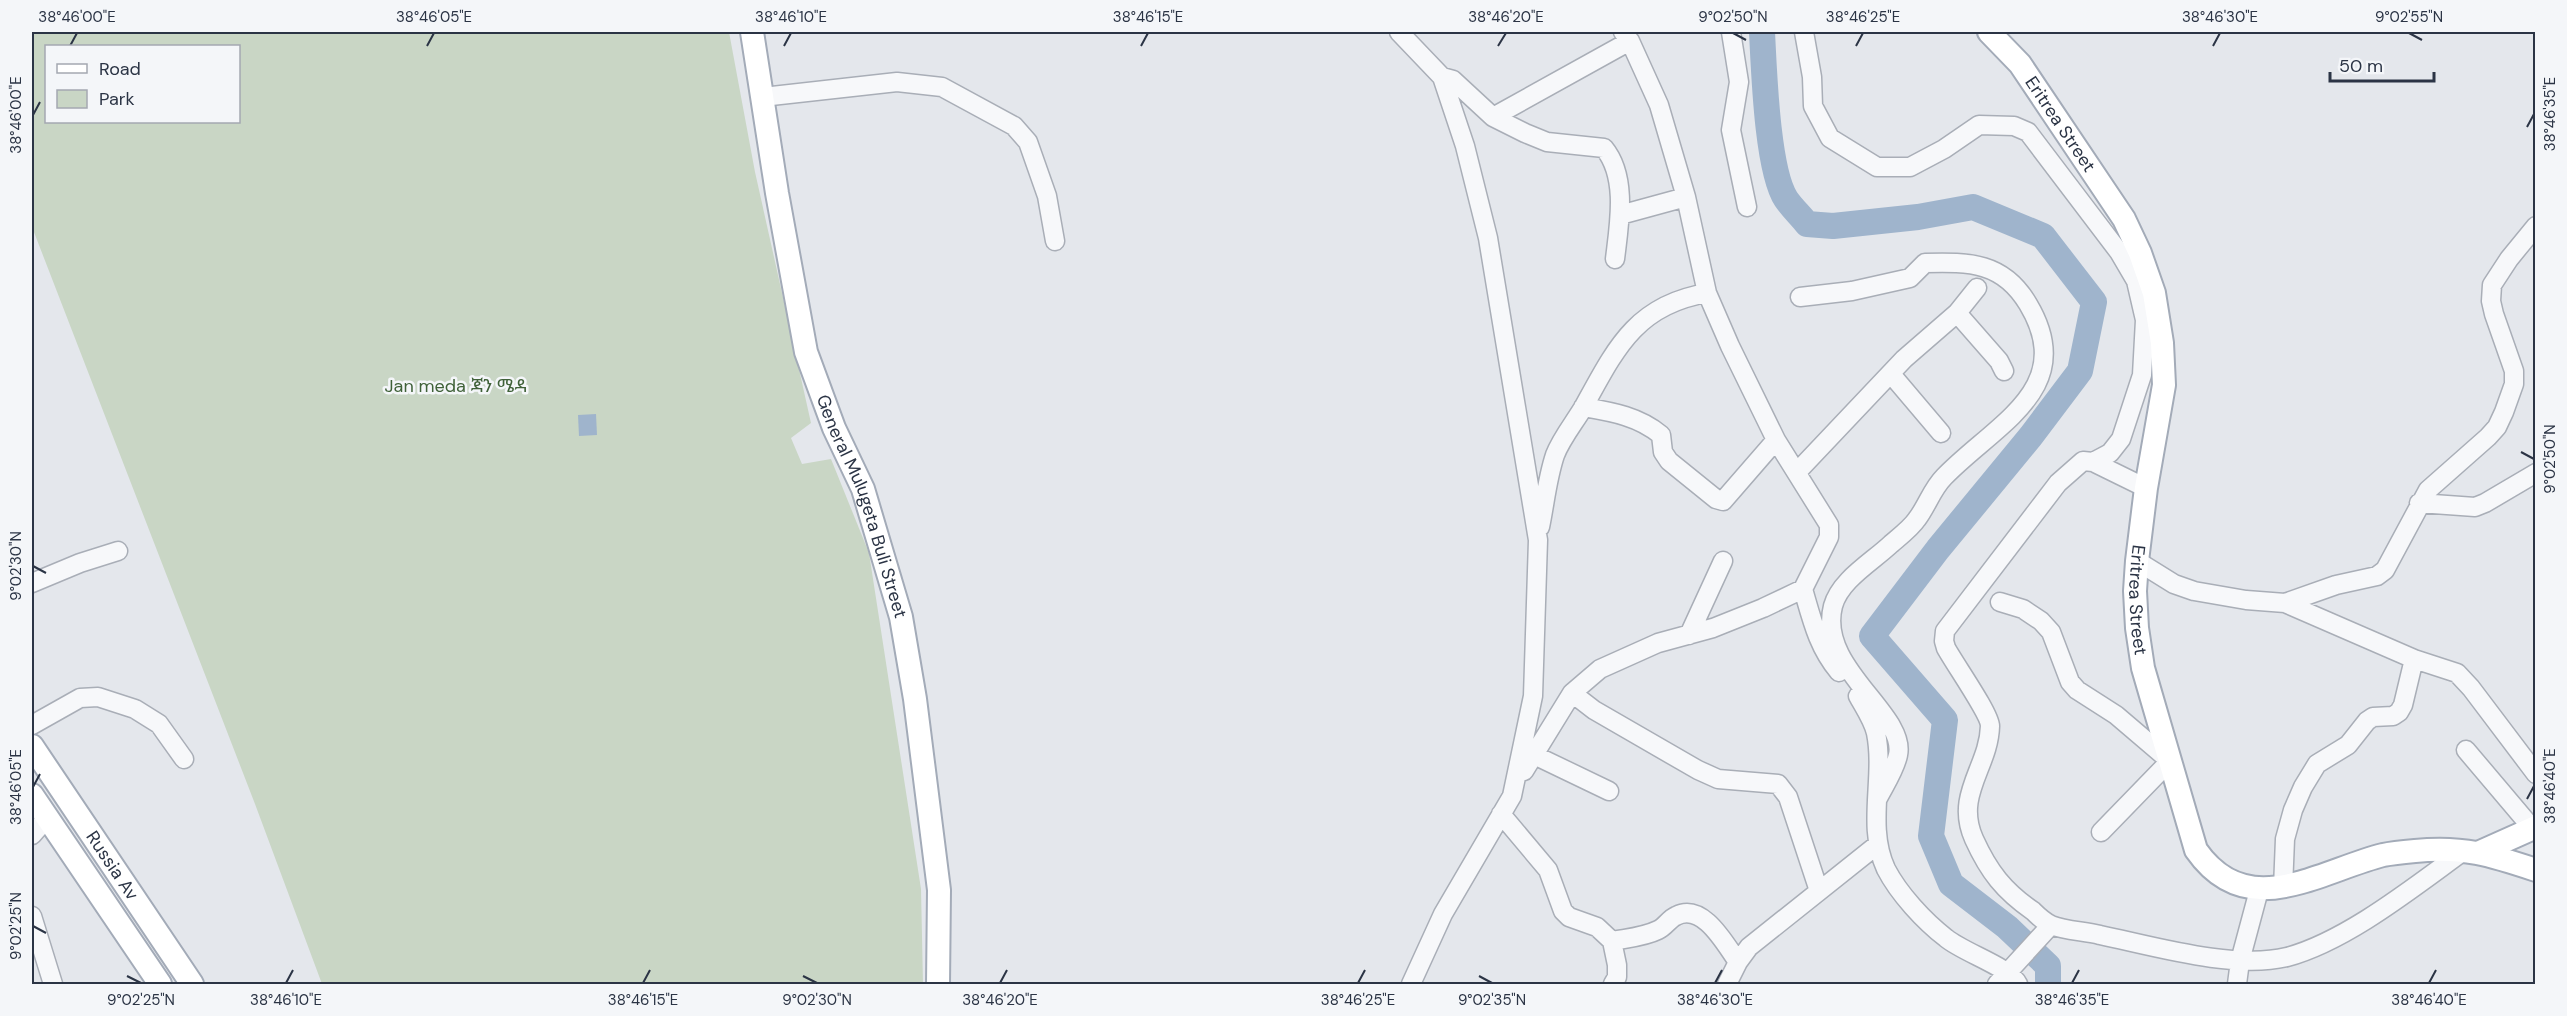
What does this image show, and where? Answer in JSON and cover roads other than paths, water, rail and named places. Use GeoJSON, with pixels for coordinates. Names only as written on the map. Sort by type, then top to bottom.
{"type":"FeatureCollection","features":[{"type":"Feature","properties":{"kind":"main road","name":"General Mulugeta Buli Street"},"geometry":{"type":"LineString","coordinates":[[752,32],[777,193],[806,352],[834,428],[863,489],[902,618],[915,699],[939,890],[938,984]]}},
{"type":"Feature","properties":{"kind":"main road","name":"Eritrea Street"},"geometry":{"type":"LineString","coordinates":[[1989,32],[2020,64],[2124,219],[2140,253],[2154,293],[2162,343],[2164,385],[2146,488],[2135,591],[2137,628],[2143,668],[2196,850],[2207,865],[2226,880],[2259,890],[2283,888],[2384,855],[2417,850],[2473,851],[2535,870]]}},
{"type":"Feature","properties":{"kind":"main road","name":"Russia Av"},"geometry":{"type":"LineString","coordinates":[[32,746],[192,984]]}},
{"type":"Feature","properties":{"kind":"main road","name":"Russia Av"},"geometry":{"type":"LineString","coordinates":[[32,795],[160,984]]}},
{"type":"Feature","properties":{"kind":"main road"},"geometry":{"type":"LineString","coordinates":[[2473,851],[2534,827]]}},
{"type":"Feature","properties":{"kind":"street"},"geometry":{"type":"LineString","coordinates":[[1399,32],[1442,77],[1465,146],[1488,238],[1538,540]]}},
{"type":"Feature","properties":{"kind":"street"},"geometry":{"type":"LineString","coordinates":[[1731,32],[1739,82],[1731,130],[1747,207]]}},
{"type":"Feature","properties":{"kind":"street"},"geometry":{"type":"LineString","coordinates":[[1804,32],[1812,77],[1813,106],[1830,138],[1877,167],[1910,167],[1944,149],[1979,125],[2014,126],[2028,132],[2119,252],[2136,282],[2145,320],[2142,375],[2121,439],[2101,458],[2083,461],[2058,483],[1945,631],[1944,641],[1954,664],[1986,713],[1990,725],[1979,770],[1970,789],[1967,808],[1972,836],[2000,884],[2048,928],[2240,961],[2286,957],[2311,948],[2390,905],[2473,851]]}},
{"type":"Feature","properties":{"kind":"street"},"geometry":{"type":"LineString","coordinates":[[1411,984],[1443,914],[1512,796],[1532,754],[1572,693],[1600,669],[1658,643],[1689,635],[1763,608],[1803,589],[1829,537],[1828,525],[1776,440],[1707,293],[1686,197],[1659,105],[1627,36],[1493,117]]}},
{"type":"Feature","properties":{"kind":"street"},"geometry":{"type":"LineString","coordinates":[[1442,77],[1453,80],[1493,117],[1547,142],[1604,148],[1611,156],[1617,176],[1620,215],[1615,259]]}},
{"type":"Feature","properties":{"kind":"street"},"geometry":{"type":"LineString","coordinates":[[762,97],[897,82],[942,87],[1014,126],[1028,142],[1047,196],[1055,241]]}},
{"type":"Feature","properties":{"kind":"street"},"geometry":{"type":"LineString","coordinates":[[1620,215],[1686,197]]}},
{"type":"Feature","properties":{"kind":"street"},"geometry":{"type":"LineString","coordinates":[[2285,603],[2336,585],[2377,576],[2385,570],[2428,490],[2497,427],[2514,384],[2514,371],[2494,314],[2491,301],[2492,285],[2535,226]]}},
{"type":"Feature","properties":{"kind":"street"},"geometry":{"type":"LineString","coordinates":[[1800,297],[1852,291],[1910,278],[1925,263],[1973,264],[2000,273],[2018,287],[2038,321],[2046,347],[2043,371],[2025,402],[1940,480],[1917,520],[1842,587],[1833,607],[1832,634],[1838,651],[1852,676],[1877,706],[1898,741],[1898,755],[1877,800]]}},
{"type":"Feature","properties":{"kind":"street"},"geometry":{"type":"LineString","coordinates":[[1797,472],[1923,340],[1957,313],[1977,288]]}},
{"type":"Feature","properties":{"kind":"street"},"geometry":{"type":"LineString","coordinates":[[1512,796],[1533,696],[1538,540],[1547,482],[1556,452],[1617,346],[1635,327],[1689,296],[1707,293]]}},
{"type":"Feature","properties":{"kind":"street"},"geometry":{"type":"LineString","coordinates":[[1957,313],[1999,361],[2004,371]]}},
{"type":"Feature","properties":{"kind":"street"},"geometry":{"type":"LineString","coordinates":[[1891,374],[1941,433]]}},
{"type":"Feature","properties":{"kind":"street"},"geometry":{"type":"LineString","coordinates":[[1583,407],[1613,412],[1649,425],[1661,435],[1663,452],[1669,460],[1716,499],[1723,501],[1776,440]]}},
{"type":"Feature","properties":{"kind":"street"},"geometry":{"type":"LineString","coordinates":[[2101,458],[2115,473],[2146,488]]}},
{"type":"Feature","properties":{"kind":"street"},"geometry":{"type":"LineString","coordinates":[[2419,503],[2475,507],[2535,473]]}},
{"type":"Feature","properties":{"kind":"street"},"geometry":{"type":"LineString","coordinates":[[32,583],[80,562],[118,551]]}},
{"type":"Feature","properties":{"kind":"street"},"geometry":{"type":"LineString","coordinates":[[1689,635],[1724,561]]}},
{"type":"Feature","properties":{"kind":"street"},"geometry":{"type":"LineString","coordinates":[[2138,561],[2174,584],[2194,591],[2246,600],[2285,603],[2414,659],[2457,673],[2471,688],[2535,774]]}},
{"type":"Feature","properties":{"kind":"street"},"geometry":{"type":"LineString","coordinates":[[1803,589],[1816,636],[1830,660],[1849,683],[1876,731],[1880,760],[1877,845],[1887,870],[1899,887],[1946,938],[2007,980],[2048,928]]}},
{"type":"Feature","properties":{"kind":"street"},"geometry":{"type":"LineString","coordinates":[[2000,602],[2023,609],[2041,621],[2051,632],[2070,682],[2077,690],[2116,715],[2170,761],[2102,832]]}},
{"type":"Feature","properties":{"kind":"street"},"geometry":{"type":"LineString","coordinates":[[2283,888],[2285,839],[2293,810],[2303,787],[2317,764],[2348,745],[2367,721],[2373,717],[2393,716],[2399,712],[2403,705],[2414,659]]}},
{"type":"Feature","properties":{"kind":"street"},"geometry":{"type":"LineString","coordinates":[[1572,693],[1603,716],[1718,779],[1778,784],[1788,797],[1819,891]]}},
{"type":"Feature","properties":{"kind":"street"},"geometry":{"type":"LineString","coordinates":[[32,725],[80,698],[98,697],[135,709],[159,724],[184,759]]}},
{"type":"Feature","properties":{"kind":"street"},"geometry":{"type":"LineString","coordinates":[[2466,750],[2534,827]]}},
{"type":"Feature","properties":{"kind":"street"},"geometry":{"type":"LineString","coordinates":[[1532,754],[1609,791]]}},
{"type":"Feature","properties":{"kind":"street"},"geometry":{"type":"LineString","coordinates":[[1501,814],[1548,870],[1563,911],[1569,917],[1597,927],[1612,941],[1617,965],[1617,977],[1613,984]]}},
{"type":"Feature","properties":{"kind":"street"},"geometry":{"type":"LineString","coordinates":[[32,835],[47,818]]}},
{"type":"Feature","properties":{"kind":"street"},"geometry":{"type":"LineString","coordinates":[[1727,984],[1749,947],[1877,845]]}},
{"type":"Feature","properties":{"kind":"street"},"geometry":{"type":"LineString","coordinates":[[2237,984],[2240,961],[2259,890]]}},
{"type":"Feature","properties":{"kind":"street"},"geometry":{"type":"LineString","coordinates":[[1612,941],[1649,934],[1661,929],[1676,916],[1689,913],[1709,924],[1738,962]]}},
{"type":"Feature","properties":{"kind":"street"},"geometry":{"type":"LineString","coordinates":[[32,916],[35,942],[53,984]]}},
{"type":"Feature","properties":{"kind":"water"},"geometry":{"type":"Polygon","coordinates":[[[596,414],[597,435],[579,436],[578,415],[596,414]]]}},
{"type":"Feature","properties":{"kind":"waterway"},"geometry":{"type":"LineString","coordinates":[[1762,32],[1765,93],[1775,166],[1786,199],[1807,224],[1833,226],[1918,217],[1973,207],[2043,236],[2094,302],[2080,371],[1872,636],[1945,720],[1931,836],[1951,884],[2007,927],[2048,966],[2048,984]]}},
{"type":"Feature","properties":{"kind":"park label","name":"Jan meda ጃን ሜዳ"},"geometry":{"type":"Point","coordinates":[456,386]}}]}
